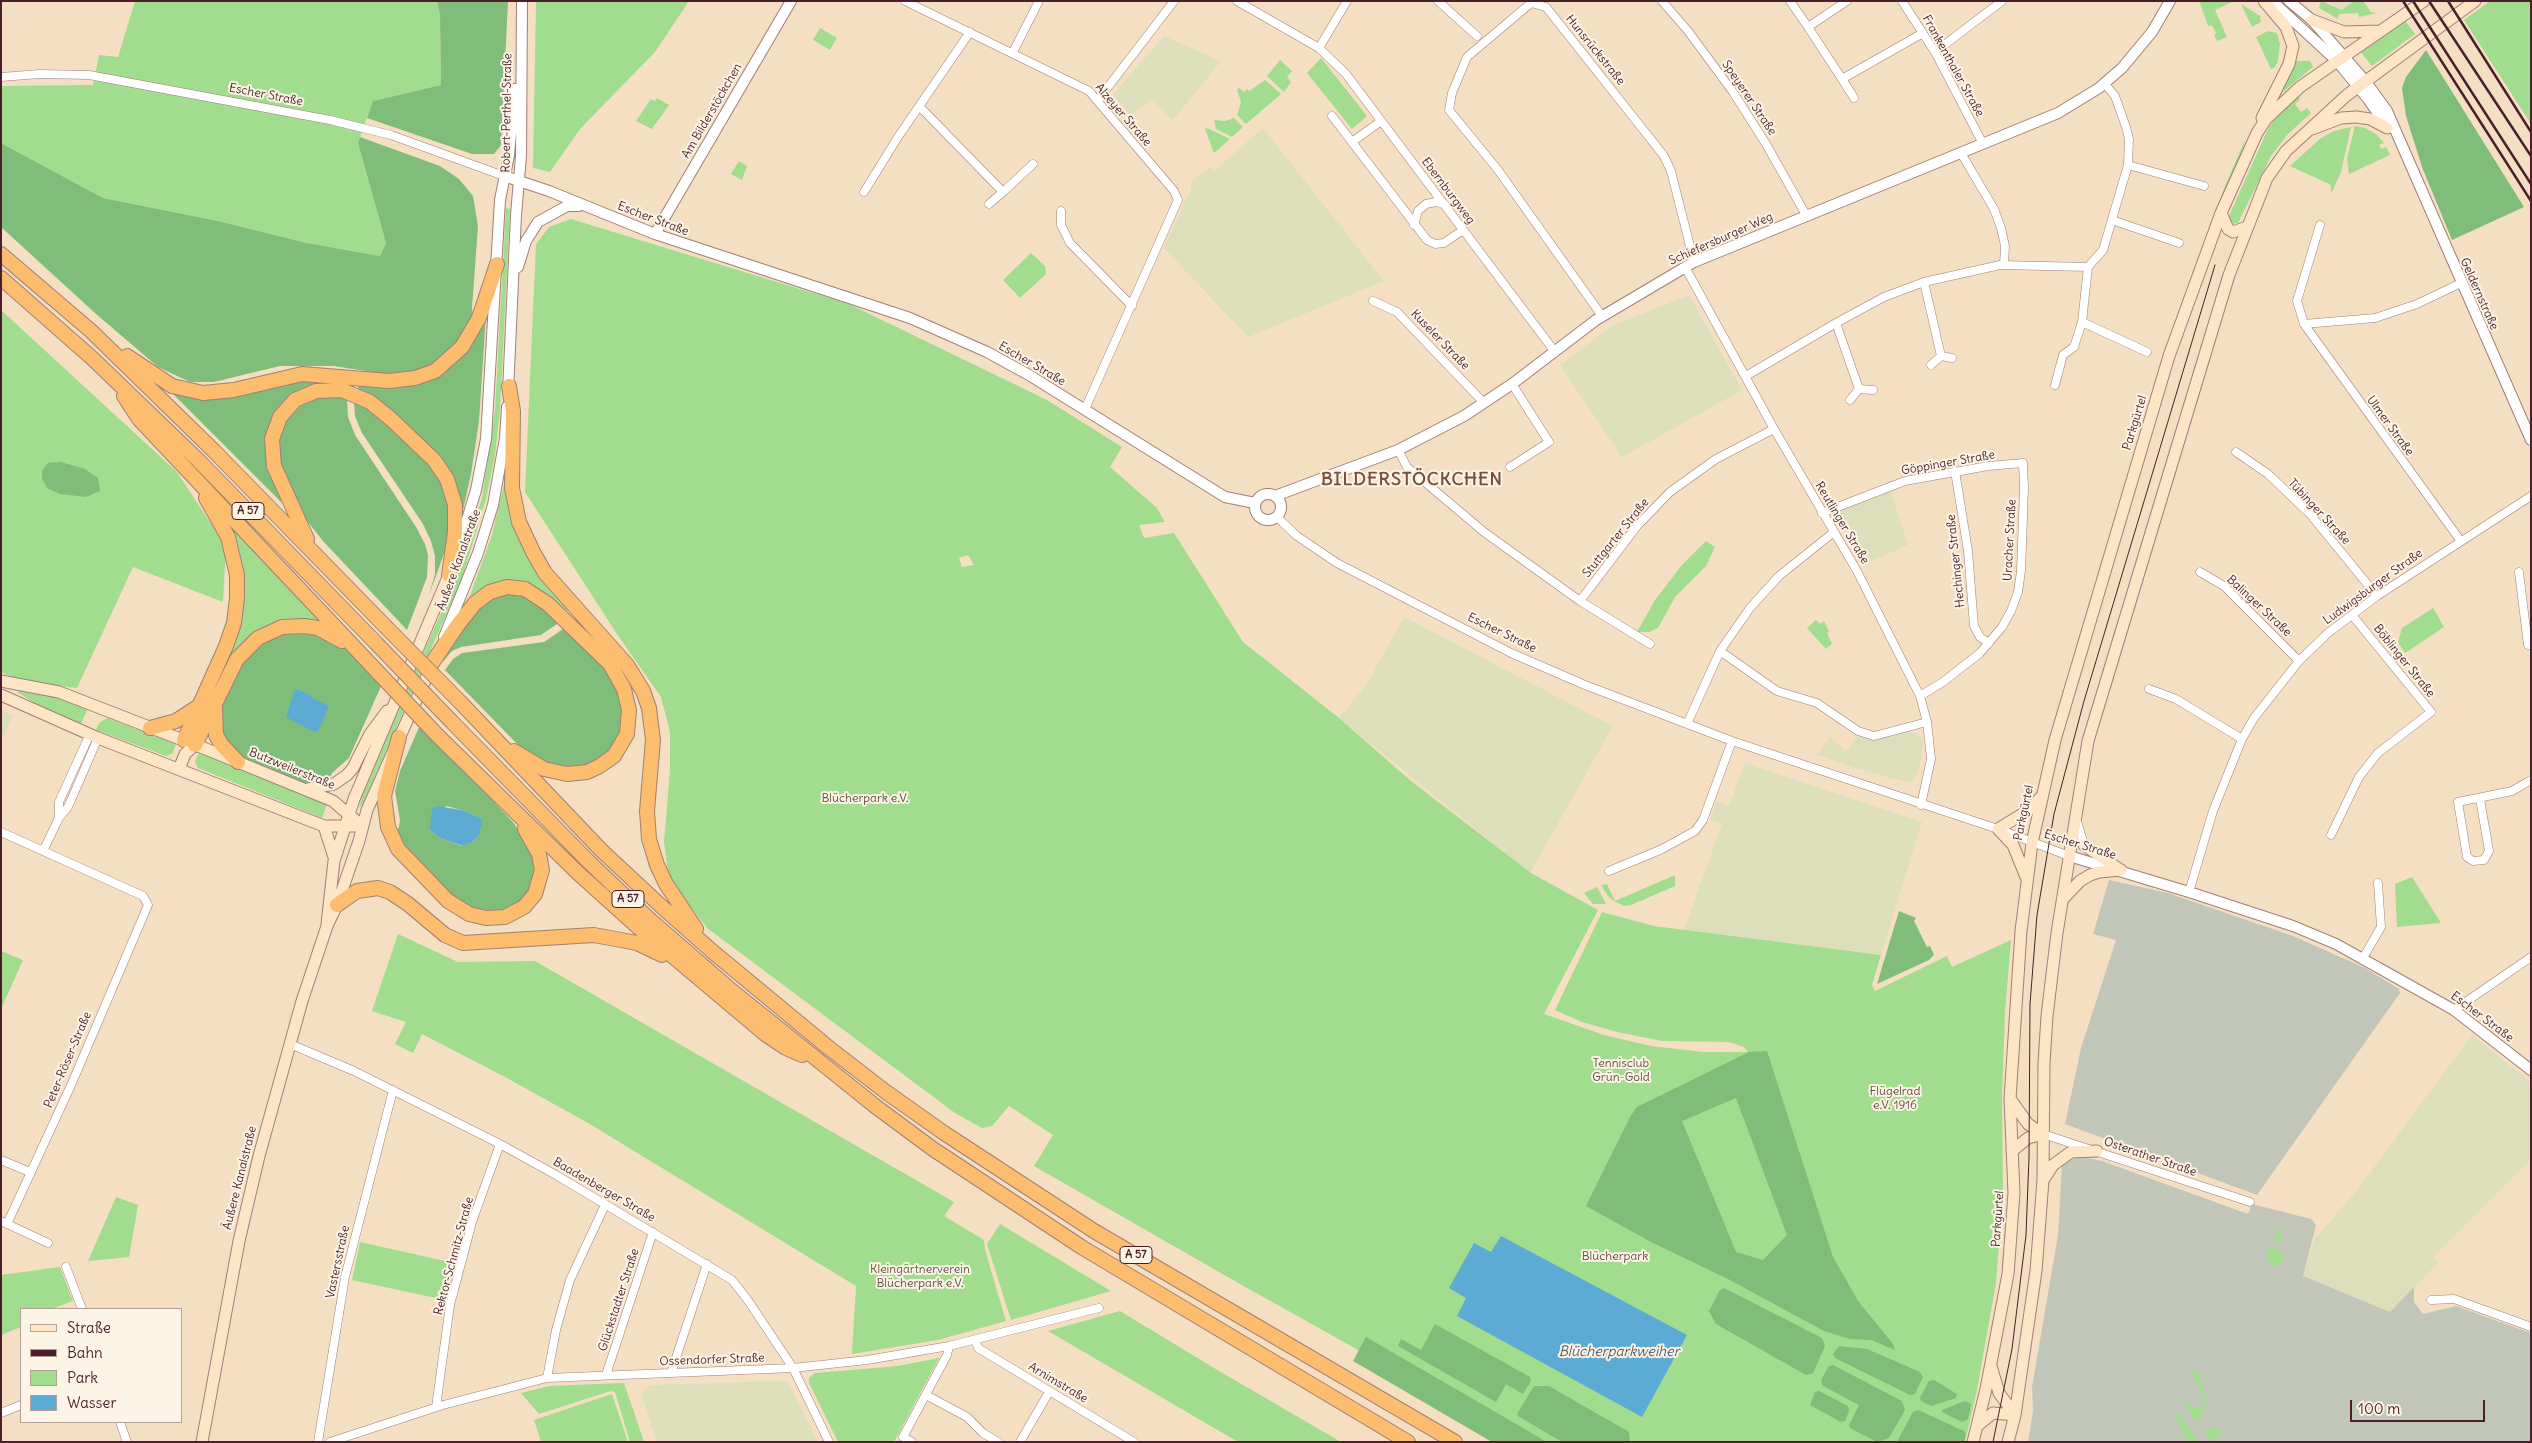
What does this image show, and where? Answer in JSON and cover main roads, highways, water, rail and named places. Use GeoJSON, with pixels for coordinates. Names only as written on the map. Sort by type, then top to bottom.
{"type":"FeatureCollection","features":[{"type":"Feature","properties":{"kind":"highway","name":"A 57"},"geometry":{"type":"LineString","coordinates":[[1,254],[92,331],[313,551],[601,850],[713,952],[829,1048],[944,1133],[1094,1231],[1455,1442]]}},
{"type":"Feature","properties":{"kind":"highway"},"geometry":{"type":"LineString","coordinates":[[92,331],[158,378],[172,386],[189,392],[219,393],[302,374],[374,380],[405,380],[435,370],[462,347],[479,318],[497,264]]}},
{"type":"Feature","properties":{"kind":"highway","name":"A 57"},"geometry":{"type":"LineString","coordinates":[[1,278],[117,382],[200,461],[526,800],[615,887],[725,985],[817,1061],[933,1149],[1075,1242],[1408,1442]]}},
{"type":"Feature","properties":{"kind":"highway"},"geometry":{"type":"LineString","coordinates":[[117,382],[126,401],[139,418],[438,736],[578,872],[710,989]]}},
{"type":"Feature","properties":{"kind":"highway"},"geometry":{"type":"LineString","coordinates":[[509,386],[512,412],[512,488],[519,522],[532,552],[545,573],[627,665],[643,691],[653,740],[647,812],[652,852],[673,897],[713,952]]}},
{"type":"Feature","properties":{"kind":"highway"},"geometry":{"type":"LineString","coordinates":[[313,551],[279,480],[274,466],[272,439],[280,417],[295,400],[316,391],[342,390],[370,402],[391,419],[434,460],[447,479],[455,505],[455,532],[449,575]]}},
{"type":"Feature","properties":{"kind":"highway"},"geometry":{"type":"LineString","coordinates":[[188,470],[221,521],[228,537],[237,586],[234,623],[200,706],[188,746]]}},
{"type":"Feature","properties":{"kind":"highway"},"geometry":{"type":"LineString","coordinates":[[432,663],[475,603],[490,592],[507,587],[517,588],[532,593],[554,609],[610,664],[624,689],[629,710],[626,734],[614,756],[598,768],[578,774],[559,773],[531,763],[498,741]]}},
{"type":"Feature","properties":{"kind":"highway"},"geometry":{"type":"LineString","coordinates":[[188,746],[215,703],[232,668],[244,649],[258,638],[282,627],[304,626],[328,632],[337,637],[373,667]]}},
{"type":"Feature","properties":{"kind":"highway"},"geometry":{"type":"LineString","coordinates":[[215,703],[216,735],[221,744],[238,762]]}},
{"type":"Feature","properties":{"kind":"highway"},"geometry":{"type":"LineString","coordinates":[[150,728],[176,722],[200,706]]}},
{"type":"Feature","properties":{"kind":"highway"},"geometry":{"type":"LineString","coordinates":[[399,737],[384,796],[384,809],[390,834],[398,849],[423,876],[448,901],[469,914],[492,919],[510,915],[529,902],[540,882],[542,870],[539,854],[513,809]]}},
{"type":"Feature","properties":{"kind":"highway"},"geometry":{"type":"LineString","coordinates":[[337,906],[357,890],[368,888],[382,889],[408,904],[445,935],[463,943],[476,944],[578,935],[616,937],[637,943],[656,952],[710,989],[786,1048],[817,1061]]}},
{"type":"Feature","properties":{"kind":"main road"},"geometry":{"type":"LineString","coordinates":[[2257,133],[2269,103],[2289,64],[2292,51],[2291,39],[2286,27],[2264,1]]}},
{"type":"Feature","properties":{"kind":"main road","name":"Parkgürtel"},"geometry":{"type":"LineString","coordinates":[[1973,1442],[2008,1274],[2014,1193],[2010,1099],[2026,879],[2032,843],[2058,731],[2169,356],[2221,213],[2257,133],[2284,100],[2424,1]]}},
{"type":"Feature","properties":{"kind":"main road"},"geometry":{"type":"LineString","coordinates":[[2008,1442],[2015,1415],[2036,1271],[2043,1180],[2047,1016],[2069,856],[2088,741],[2229,275],[2267,178],[2286,151],[2363,84],[2475,1]]}},
{"type":"Feature","properties":{"kind":"main road"},"geometry":{"type":"LineString","coordinates":[[2312,20],[2344,32],[2382,30]]}},
{"type":"Feature","properties":{"kind":"main road"},"geometry":{"type":"LineString","coordinates":[[2306,132],[2341,118],[2370,119],[2387,128]]}},
{"type":"Feature","properties":{"kind":"main road"},"geometry":{"type":"LineString","coordinates":[[2221,213],[2228,229],[2233,232],[2247,227]]}},
{"type":"Feature","properties":{"kind":"main road","name":"Äußere Kanalstraße"},"geometry":{"type":"LineString","coordinates":[[327,926],[327,908],[334,861],[349,814],[449,575]]}},
{"type":"Feature","properties":{"kind":"main road","name":"Äußere Kanalstraße"},"geometry":{"type":"LineString","coordinates":[[202,1442],[239,1241],[259,1156],[290,1044],[327,926],[337,906],[377,784],[432,663]]}},
{"type":"Feature","properties":{"kind":"main road","name":"Butzweilerstraße"},"geometry":{"type":"LineString","coordinates":[[1,681],[59,692],[150,728],[188,746],[238,762],[306,789],[333,800],[362,826]]}},
{"type":"Feature","properties":{"kind":"main road"},"geometry":{"type":"LineString","coordinates":[[1,695],[94,736],[324,826],[362,826]]}},
{"type":"Feature","properties":{"kind":"main road"},"geometry":{"type":"LineString","coordinates":[[306,789],[319,789],[334,784],[347,775],[353,768],[370,734],[395,703]]}},
{"type":"Feature","properties":{"kind":"main road"},"geometry":{"type":"LineString","coordinates":[[179,769],[188,746]]}},
{"type":"Feature","properties":{"kind":"main road"},"geometry":{"type":"LineString","coordinates":[[2026,879],[2013,845],[1998,829],[2029,810],[2042,795]]}},
{"type":"Feature","properties":{"kind":"main road"},"geometry":{"type":"LineString","coordinates":[[324,826],[333,850],[334,861]]}},
{"type":"Feature","properties":{"kind":"main road"},"geometry":{"type":"LineString","coordinates":[[2063,899],[2080,881],[2090,875],[2099,872],[2121,870],[2084,845]]}},
{"type":"Feature","properties":{"kind":"main road"},"geometry":{"type":"LineString","coordinates":[[2010,1099],[2028,1124],[2043,1134]]}},
{"type":"Feature","properties":{"kind":"main road"},"geometry":{"type":"LineString","coordinates":[[2012,1151],[2028,1138],[2043,1134]]}},
{"type":"Feature","properties":{"kind":"main road"},"geometry":{"type":"LineString","coordinates":[[2043,1180],[2053,1165],[2070,1152],[2097,1151]]}},
{"type":"Feature","properties":{"kind":"main road"},"geometry":{"type":"LineString","coordinates":[[1990,1362],[1999,1393],[2015,1415]]}},
{"type":"Feature","properties":{"kind":"main road"},"geometry":{"type":"LineString","coordinates":[[1977,1427],[1993,1413],[2015,1415]]}},
{"type":"Feature","properties":{"kind":"water"},"geometry":{"type":"Polygon","coordinates":[[[295,690],[300,690],[329,707],[318,731],[314,732],[286,717],[295,690]]]}},
{"type":"Feature","properties":{"kind":"water"},"geometry":{"type":"Polygon","coordinates":[[[436,806],[462,810],[482,819],[480,834],[474,841],[463,846],[438,837],[430,830],[432,809],[436,806]]]}},
{"type":"Feature","properties":{"kind":"water","name":"Blücherparkweiher"},"geometry":{"type":"Polygon","coordinates":[[[1501,1236],[1687,1335],[1642,1417],[1457,1316],[1466,1298],[1449,1288],[1474,1243],[1491,1252],[1501,1236]]]}},
{"type":"Feature","properties":{"kind":"tram line"},"geometry":{"type":"LineString","coordinates":[[1993,1442],[2012,1349],[2026,1235],[2029,1157],[2030,1004],[2037,915],[2054,814],[2084,701],[2215,265]]}},
{"type":"Feature","properties":{"kind":"railway"},"geometry":{"type":"LineString","coordinates":[[2403,1],[2531,201]]}},
{"type":"Feature","properties":{"kind":"railway"},"geometry":{"type":"LineString","coordinates":[[2413,1],[2531,184]]}},
{"type":"Feature","properties":{"kind":"railway"},"geometry":{"type":"LineString","coordinates":[[2429,1],[2531,156]]}},
{"type":"Feature","properties":{"kind":"railway"},"geometry":{"type":"LineString","coordinates":[[2448,1],[2531,132]]}},
{"type":"Feature","properties":{"kind":"district","name":"BILDERSTÖCKCHEN"},"geometry":{"type":"Point","coordinates":[1412,480]}},
{"type":"Feature","properties":{"kind":"park label","name":"Blücherpark e.V."},"geometry":{"type":"Point","coordinates":[865,799]}},
{"type":"Feature","properties":{"kind":"park label","name":"Tennisclub Grün-Gold"},"geometry":{"type":"Point","coordinates":[1621,1071]}},
{"type":"Feature","properties":{"kind":"park label","name":"Flügelrad e.V. 1916"},"geometry":{"type":"Point","coordinates":[1895,1099]}},
{"type":"Feature","properties":{"kind":"park label","name":"Blücherpark"},"geometry":{"type":"Point","coordinates":[1615,1257]}},
{"type":"Feature","properties":{"kind":"park label","name":"Kleingärtnerverein Blücherpark e.V."},"geometry":{"type":"Point","coordinates":[920,1277]}}]}
